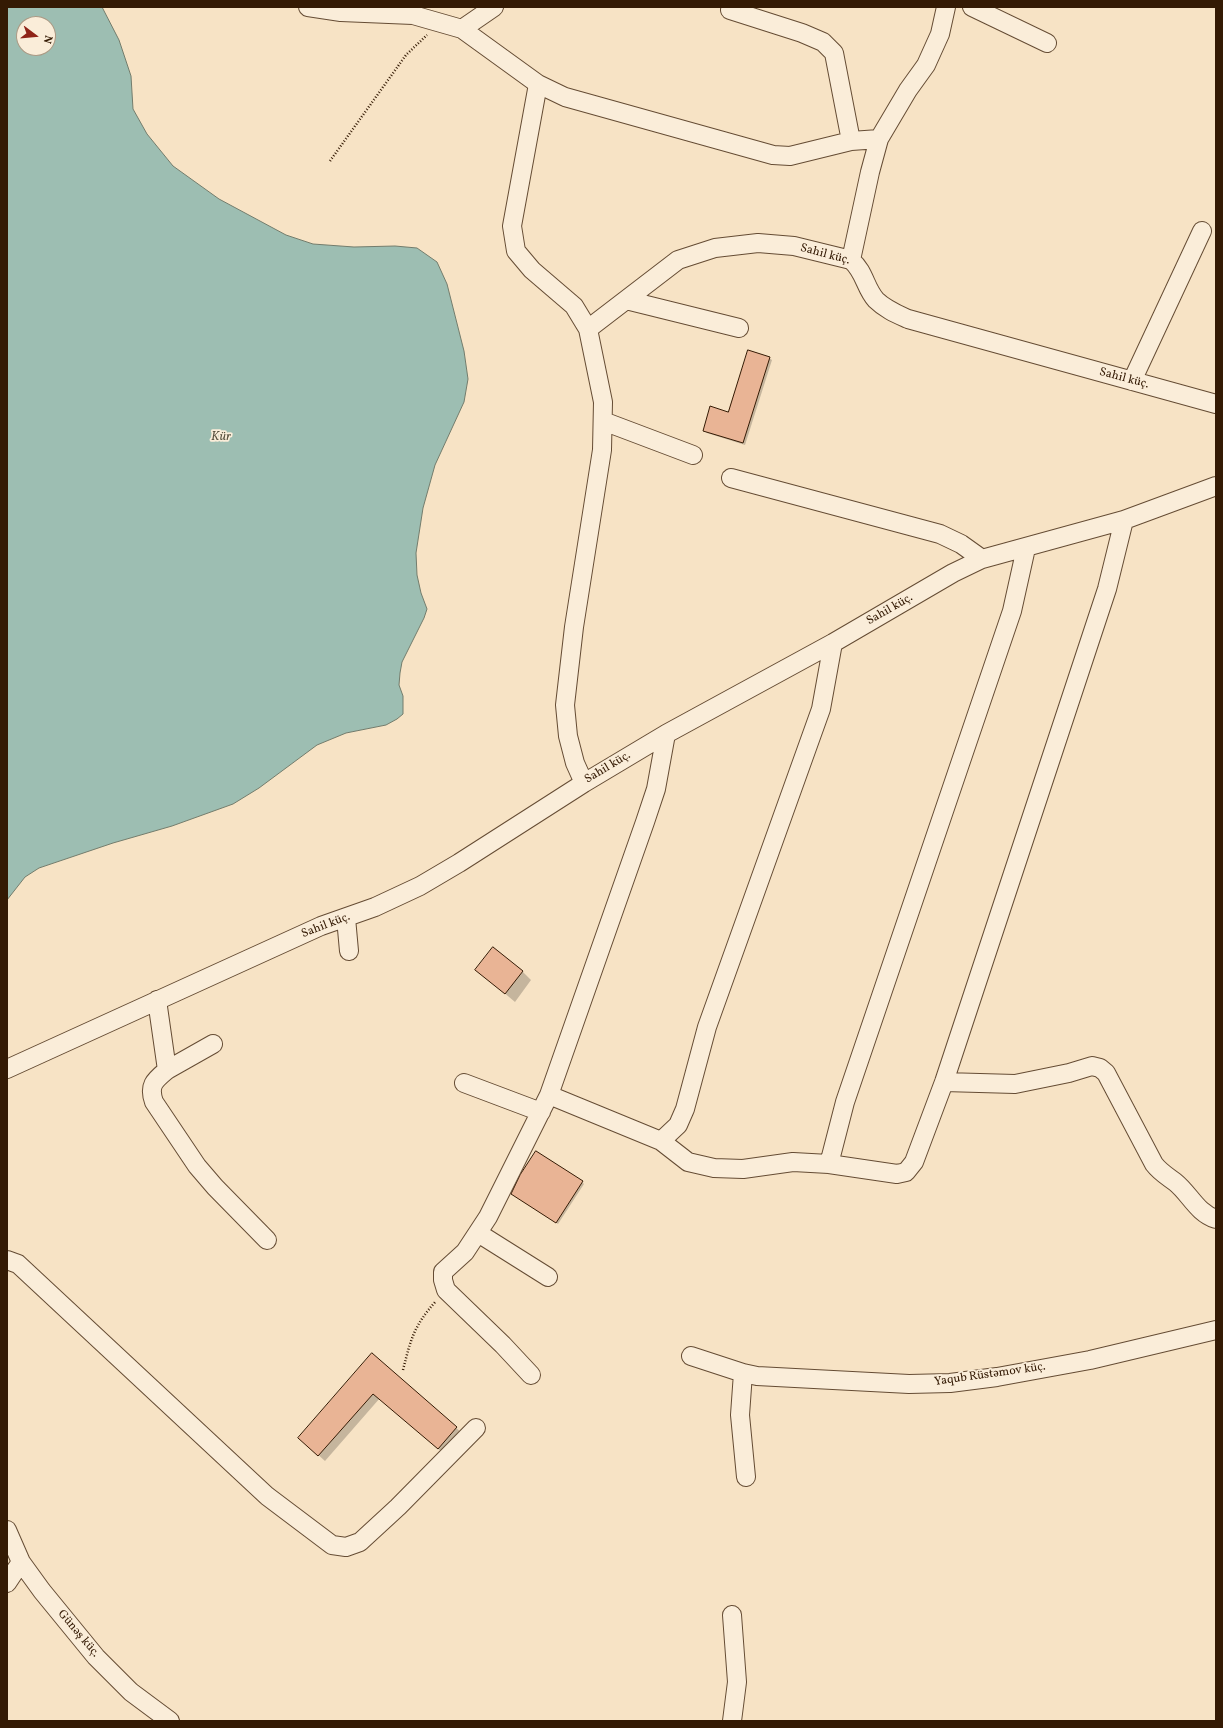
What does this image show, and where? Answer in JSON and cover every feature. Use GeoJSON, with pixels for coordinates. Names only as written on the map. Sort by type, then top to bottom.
{"type":"FeatureCollection","features":[{"type":"Feature","properties":{"kind":"street"},"geometry":{"type":"LineString","coordinates":[[308,7],[341,12],[412,15],[441,22],[462,29],[538,84],[565,97],[773,155],[790,156],[851,141],[879,140]]}},
{"type":"Feature","properties":{"kind":"street"},"geometry":{"type":"LineString","coordinates":[[462,29],[494,7]]}},
{"type":"Feature","properties":{"kind":"street"},"geometry":{"type":"LineString","coordinates":[[851,260],[870,172],[879,140],[908,90],[926,65],[940,34],[946,7]]}},
{"type":"Feature","properties":{"kind":"street"},"geometry":{"type":"LineString","coordinates":[[972,7],[1047,43]]}},
{"type":"Feature","properties":{"kind":"street"},"geometry":{"type":"LineString","coordinates":[[730,10],[802,33],[823,42],[834,53],[851,141]]}},
{"type":"Feature","properties":{"kind":"street"},"geometry":{"type":"LineString","coordinates":[[538,84],[512,226],[516,251],[532,270],[574,306],[588,329],[603,402],[602,450],[574,626],[565,705],[568,736],[575,763],[584,783]]}},
{"type":"Feature","properties":{"kind":"street"},"geometry":{"type":"LineString","coordinates":[[1132,381],[1202,232]]}},
{"type":"Feature","properties":{"kind":"street","name":"Sahil küç."},"geometry":{"type":"LineString","coordinates":[[588,329],[678,260],[715,248],[758,243],[794,246],[851,260],[859,266],[875,299],[888,310],[908,319],[1216,404]]}},
{"type":"Feature","properties":{"kind":"street"},"geometry":{"type":"LineString","coordinates":[[626,300],[739,328]]}},
{"type":"Feature","properties":{"kind":"street"},"geometry":{"type":"LineString","coordinates":[[603,421],[693,455]]}},
{"type":"Feature","properties":{"kind":"street"},"geometry":{"type":"LineString","coordinates":[[731,478],[940,534],[961,544],[982,560]]}},
{"type":"Feature","properties":{"kind":"street","name":"Sahil küç."},"geometry":{"type":"LineString","coordinates":[[7,1069],[321,926],[375,907],[420,886],[459,863],[584,783],[666,734],[833,643],[953,574],[982,560],[1124,520],[1216,486]]}},
{"type":"Feature","properties":{"kind":"street"},"geometry":{"type":"LineString","coordinates":[[549,1095],[661,1141],[688,1162],[714,1168],[743,1169],[793,1162],[829,1164],[897,1174],[906,1172],[914,1162],[944,1082],[1107,589],[1124,520]]}},
{"type":"Feature","properties":{"kind":"street"},"geometry":{"type":"LineString","coordinates":[[829,1164],[848,1094],[1012,611],[1026,548]]}},
{"type":"Feature","properties":{"kind":"street"},"geometry":{"type":"LineString","coordinates":[[661,1141],[678,1125],[685,1109],[707,1028],[821,709],[833,643]]}},
{"type":"Feature","properties":{"kind":"street"},"geometry":{"type":"LineString","coordinates":[[531,1375],[504,1345],[446,1290],[443,1280],[443,1272],[465,1252],[488,1217],[549,1095],[656,789],[666,734]]}},
{"type":"Feature","properties":{"kind":"street"},"geometry":{"type":"LineString","coordinates":[[346,918],[349,951]]}},
{"type":"Feature","properties":{"kind":"street"},"geometry":{"type":"LineString","coordinates":[[157,1000],[167,1070]]}},
{"type":"Feature","properties":{"kind":"street"},"geometry":{"type":"LineString","coordinates":[[213,1044],[167,1070],[153,1082],[151,1093],[154,1102],[197,1166],[215,1187],[267,1240]]}},
{"type":"Feature","properties":{"kind":"street"},"geometry":{"type":"LineString","coordinates":[[944,1082],[1015,1084],[1069,1073],[1092,1066],[1100,1068],[1106,1073],[1160,1173],[1175,1182],[1205,1215],[1216,1219]]}},
{"type":"Feature","properties":{"kind":"street"},"geometry":{"type":"LineString","coordinates":[[464,1084],[541,1112]]}},
{"type":"Feature","properties":{"kind":"street"},"geometry":{"type":"LineString","coordinates":[[478,1233],[548,1276]]}},
{"type":"Feature","properties":{"kind":"street"},"geometry":{"type":"LineString","coordinates":[[7,1260],[18,1264],[267,1496],[332,1545],[346,1548],[360,1542],[398,1507],[476,1428]]}},
{"type":"Feature","properties":{"kind":"street","name":"Yaqub Rüstəmov küç."},"geometry":{"type":"LineString","coordinates":[[691,1356],[757,1376],[910,1384],[950,1383],[1090,1360],[1216,1330]]}},
{"type":"Feature","properties":{"kind":"street"},"geometry":{"type":"LineString","coordinates":[[743,1373],[740,1415],[746,1477]]}},
{"type":"Feature","properties":{"kind":"street","name":"Günəş küç."},"geometry":{"type":"LineString","coordinates":[[7,1530],[21,1562],[42,1591],[96,1657],[131,1692],[170,1721]]}},
{"type":"Feature","properties":{"kind":"street"},"geometry":{"type":"LineString","coordinates":[[7,1583],[21,1562]]}},
{"type":"Feature","properties":{"kind":"street"},"geometry":{"type":"LineString","coordinates":[[732,1615],[737,1682],[732,1721]]}},
{"type":"Feature","properties":{"kind":"path"},"geometry":{"type":"LineString","coordinates":[[330,161],[406,55],[441,22]]}},
{"type":"Feature","properties":{"kind":"path"},"geometry":{"type":"LineString","coordinates":[[404,1370],[410,1342],[416,1326],[424,1314],[446,1290]]}},
{"type":"Feature","properties":{"kind":"water","name":"Kür"},"geometry":{"type":"Polygon","coordinates":[[[7,7],[102,7],[119,40],[131,76],[133,109],[147,134],[173,166],[219,199],[286,235],[313,244],[354,247],[395,246],[417,248],[437,262],[447,284],[464,351],[468,379],[464,402],[435,465],[423,508],[416,553],[417,575],[421,593],[427,609],[402,662],[399,685],[403,696],[403,714],[386,725],[346,733],[317,745],[259,788],[233,804],[172,826],[113,843],[39,868],[25,877],[7,900],[7,7]]]}},
{"type":"Feature","properties":{"kind":"building"},"geometry":{"type":"Polygon","coordinates":[[[748,350],[770,357],[743,443],[703,431],[710,406],[728,412],[748,350]]]}},
{"type":"Feature","properties":{"kind":"building"},"geometry":{"type":"Polygon","coordinates":[[[493,947],[523,971],[505,994],[475,970],[493,947]]]}},
{"type":"Feature","properties":{"kind":"building"},"geometry":{"type":"Polygon","coordinates":[[[536,1151],[583,1181],[556,1223],[511,1194],[520,1175],[536,1151]]]}},
{"type":"Feature","properties":{"kind":"building"},"geometry":{"type":"Polygon","coordinates":[[[372,1353],[457,1427],[438,1449],[373,1394],[318,1456],[298,1438],[372,1353]]]}}]}
